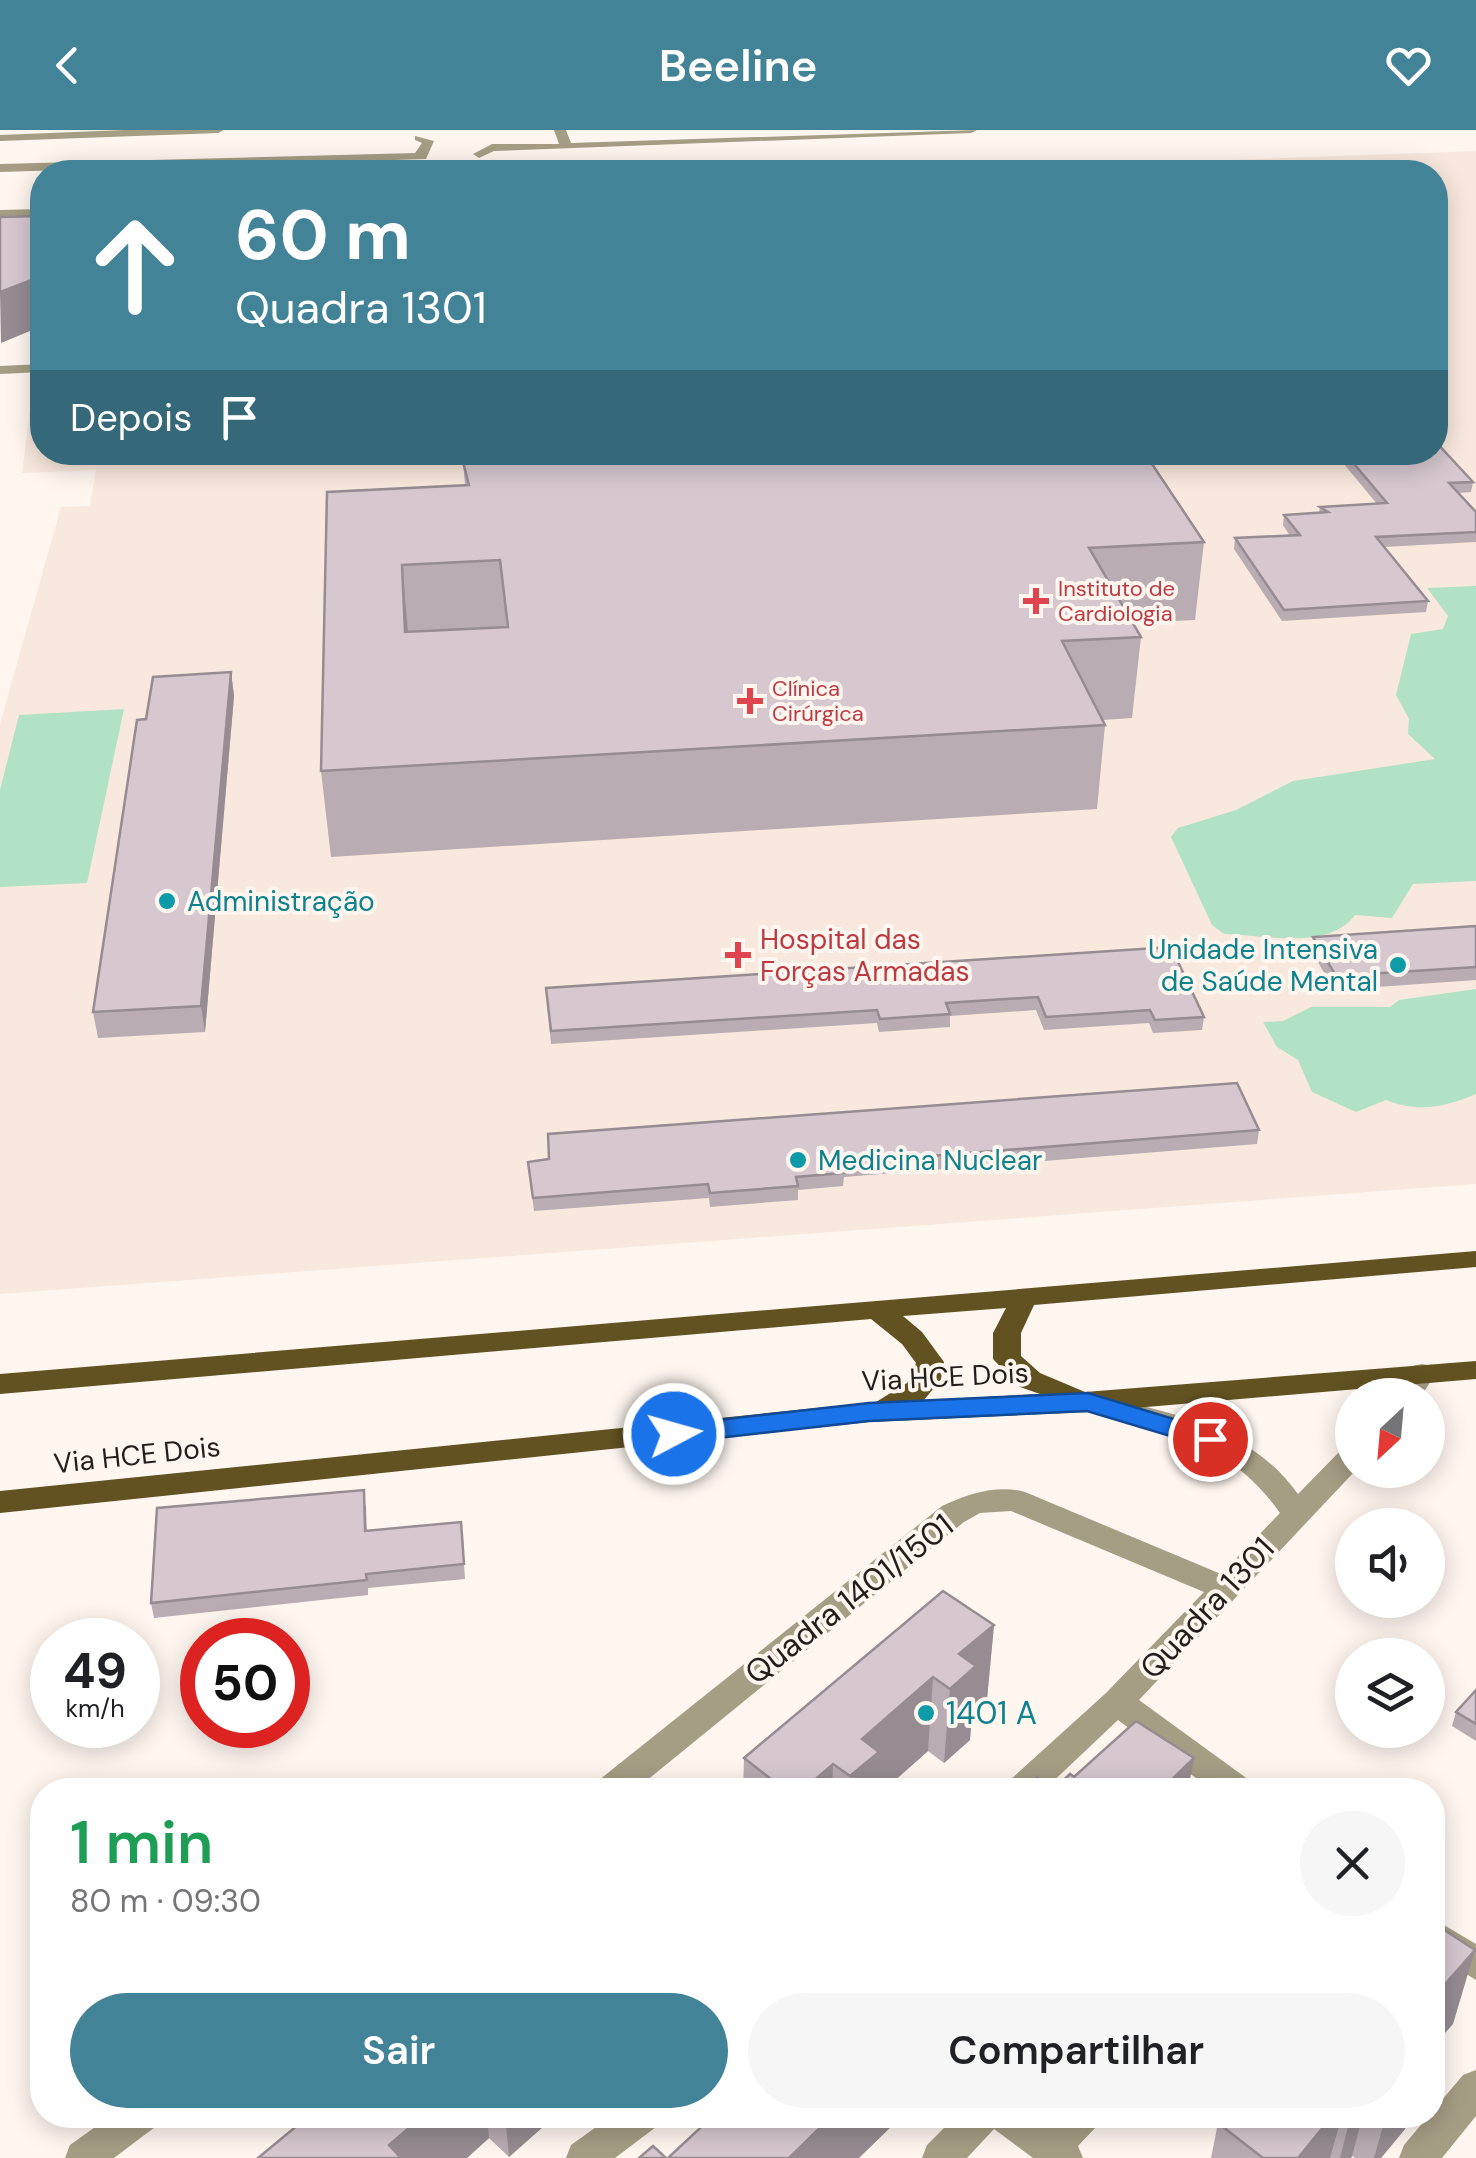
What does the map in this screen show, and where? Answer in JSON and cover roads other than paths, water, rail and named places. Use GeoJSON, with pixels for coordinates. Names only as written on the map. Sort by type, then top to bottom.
{"type":"FeatureCollection","features":[{"type":"Feature","properties":{"kind":"main road"},"geometry":{"type":"LineString","coordinates":[[0,1384],[874,1307],[1476,1260]]}},
{"type":"Feature","properties":{"kind":"main road"},"geometry":{"type":"LineString","coordinates":[[1024,1298],[1007,1333],[1006,1360],[1030,1380],[1088,1402]]}},
{"type":"Feature","properties":{"kind":"main road"},"geometry":{"type":"LineString","coordinates":[[869,1412],[909,1397],[930,1373],[924,1351],[874,1307]]}},
{"type":"Feature","properties":{"kind":"main road","name":"Via HCE Dois"},"geometry":{"type":"LineString","coordinates":[[1441,1378],[1476,1370]]}},
{"type":"Feature","properties":{"kind":"main road","name":"Via HCE Dois"},"geometry":{"type":"LineString","coordinates":[[0,1502],[869,1412],[1335,1388]]}},
{"type":"Feature","properties":{"kind":"street"},"geometry":{"type":"LineString","coordinates":[[0,138],[218,130]]}},
{"type":"Feature","properties":{"kind":"street"},"geometry":{"type":"LineString","coordinates":[[560,130],[566,146]]}},
{"type":"Feature","properties":{"kind":"street"},"geometry":{"type":"LineString","coordinates":[[479,154],[492,148],[971,130]]}},
{"type":"Feature","properties":{"kind":"street"},"geometry":{"type":"LineString","coordinates":[[332,160],[415,158],[422,156],[428,141],[420,138]]}},
{"type":"Feature","properties":{"kind":"street"},"geometry":{"type":"LineString","coordinates":[[0,168],[30,167]]}},
{"type":"Feature","properties":{"kind":"street"},"geometry":{"type":"LineString","coordinates":[[0,214],[30,213]]}},
{"type":"Feature","properties":{"kind":"street"},"geometry":{"type":"LineString","coordinates":[[0,370],[30,369]]}},
{"type":"Feature","properties":{"kind":"street","name":"Quadra 1301"},"geometry":{"type":"LineString","coordinates":[[1088,1402],[1189,1430],[1232,1448],[1257,1465],[1296,1513]]}},
{"type":"Feature","properties":{"kind":"street","name":"Quadra 1301"},"geometry":{"type":"LineString","coordinates":[[1035,1778],[1117,1702],[1335,1473]]}},
{"type":"Feature","properties":{"kind":"street","name":"Quadra 1401/1501"},"geometry":{"type":"LineString","coordinates":[[626,1778],[954,1514],[976,1503],[1014,1500],[1223,1588]]}},
{"type":"Feature","properties":{"kind":"street","name":"Quadra 1301"},"geometry":{"type":"LineString","coordinates":[[1117,1702],[1221,1778]]}},
{"type":"Feature","properties":{"kind":"street"},"geometry":{"type":"LineString","coordinates":[[1445,1941],[1476,1964]]}},
{"type":"Feature","properties":{"kind":"street"},"geometry":{"type":"LineString","coordinates":[[1445,2125],[1476,2087]]}},
{"type":"Feature","properties":{"kind":"street"},"geometry":{"type":"LineString","coordinates":[[84,2158],[124,2128]]}},
{"type":"Feature","properties":{"kind":"street"},"geometry":{"type":"LineString","coordinates":[[585,2158],[625,2128]]}},
{"type":"Feature","properties":{"kind":"street"},"geometry":{"type":"LineString","coordinates":[[941,2158],[970,2128]]}},
{"type":"Feature","properties":{"kind":"street"},"geometry":{"type":"LineString","coordinates":[[1023,2128],[1057,2152],[1074,2128]]}},
{"type":"Feature","properties":{"kind":"street"},"geometry":{"type":"LineString","coordinates":[[1418,2158],[1443,2128]]}},
{"type":"Feature","properties":{"kind":"place","name":"Instituto de Cardiologia"},"geometry":{"type":"Point","coordinates":[1036,601]}},
{"type":"Feature","properties":{"kind":"place","name":"Clínica Cirúrgica"},"geometry":{"type":"Point","coordinates":[750,701]}},
{"type":"Feature","properties":{"kind":"place","name":"Administração"},"geometry":{"type":"Point","coordinates":[167,901]}},
{"type":"Feature","properties":{"kind":"place","name":"Hospital das Forças Armadas"},"geometry":{"type":"Point","coordinates":[738,955]}},
{"type":"Feature","properties":{"kind":"place","name":"Unidade Intensiva de Saúde Mental"},"geometry":{"type":"Point","coordinates":[1398,965]}},
{"type":"Feature","properties":{"kind":"place","name":"Medicina Nuclear"},"geometry":{"type":"Point","coordinates":[798,1160]}},
{"type":"Feature","properties":{"kind":"place","name":"1401 A"},"geometry":{"type":"Point","coordinates":[926,1713]}}]}
